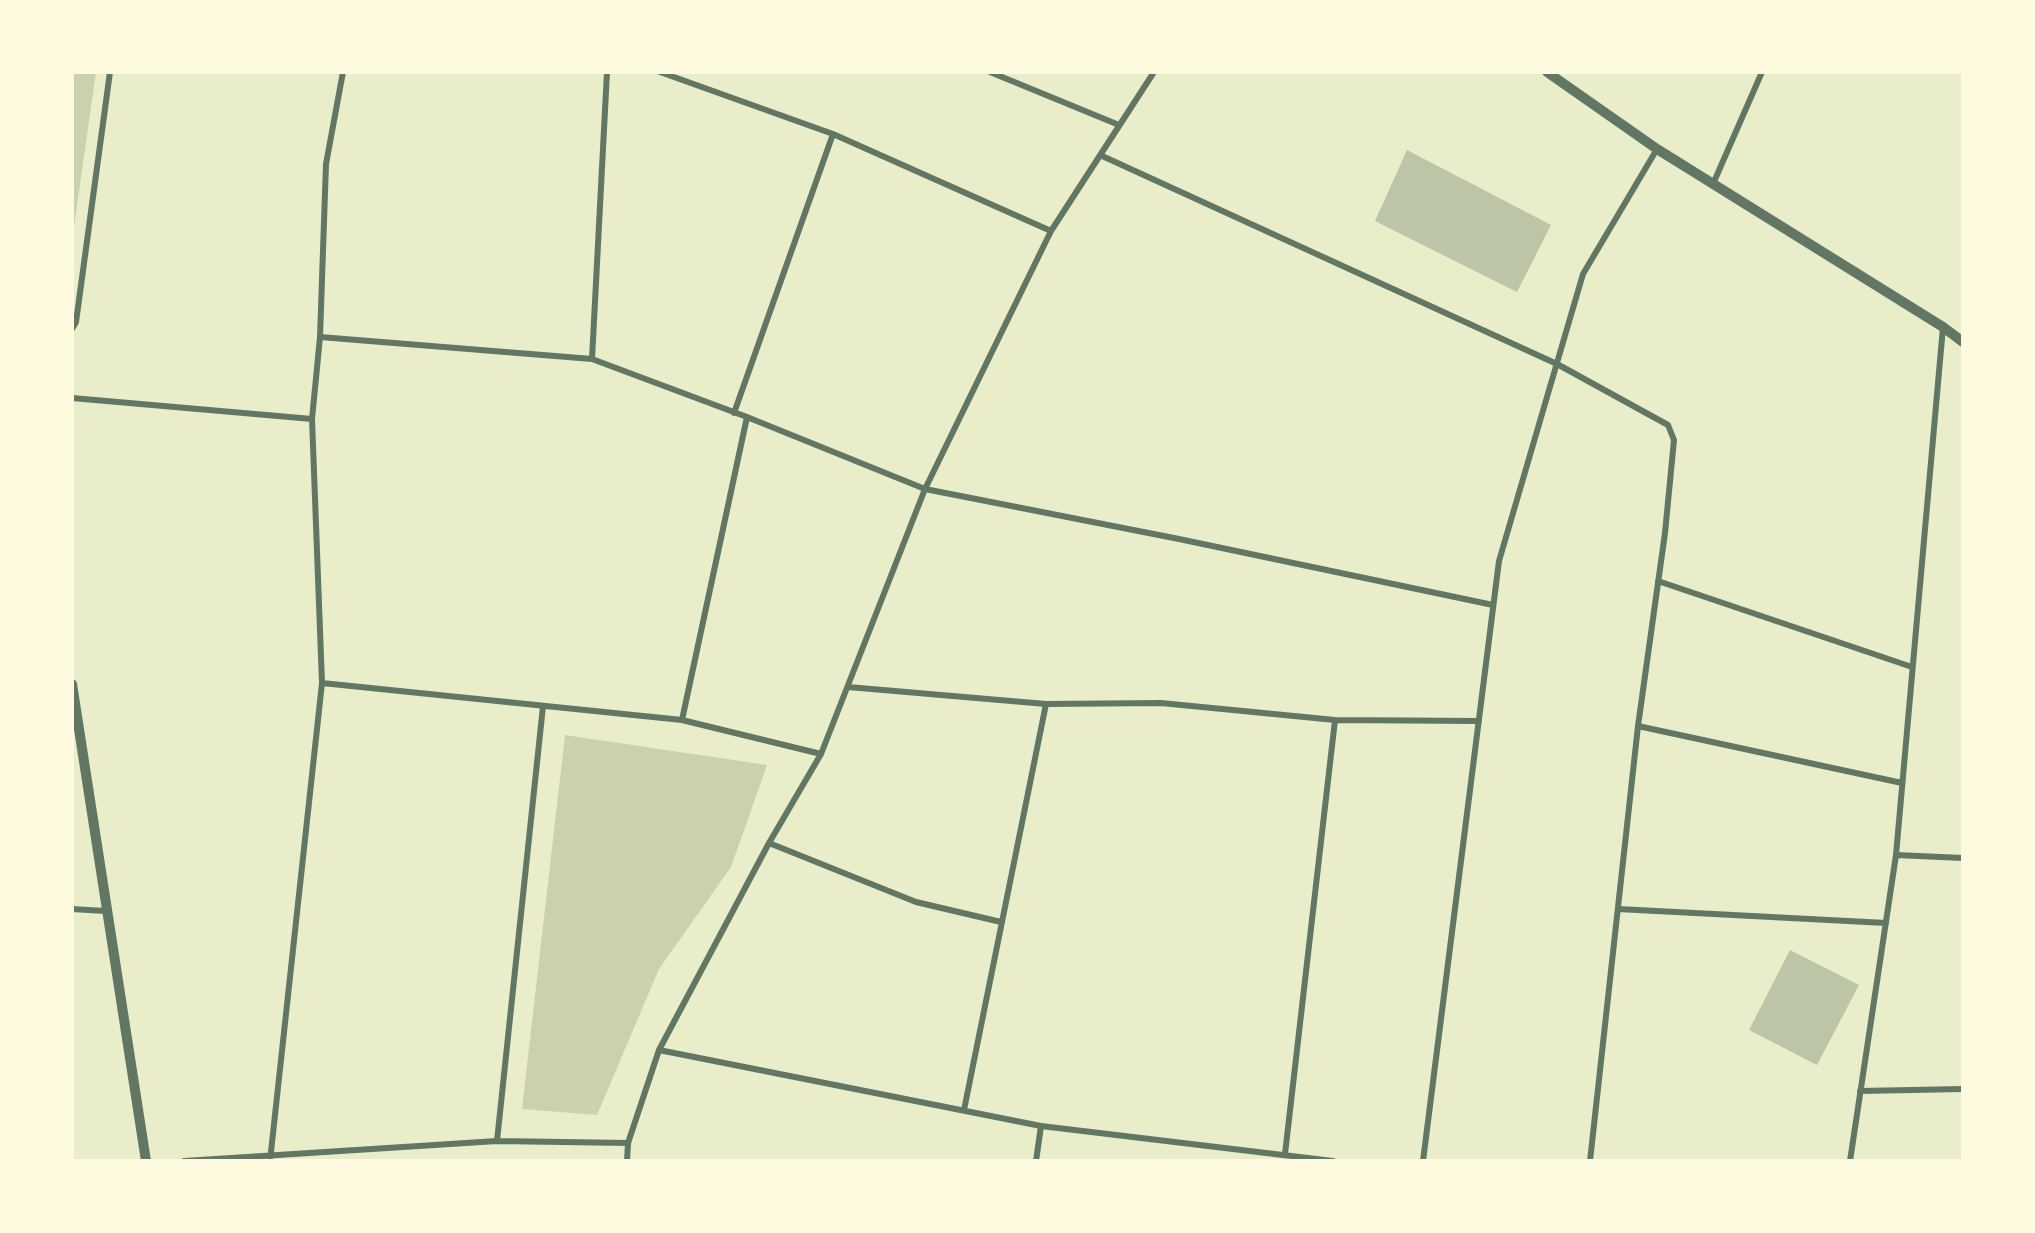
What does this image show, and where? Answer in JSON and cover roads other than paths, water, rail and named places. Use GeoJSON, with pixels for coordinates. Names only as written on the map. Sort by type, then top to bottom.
{"type":"FeatureCollection","features":[{"type":"Feature","properties":{"kind":"street"},"geometry":{"type":"LineString","coordinates":[[72,329],[76,322],[110,72]]}},
{"type":"Feature","properties":{"kind":"street"},"geometry":{"type":"LineString","coordinates":[[270,1158],[322,683],[312,419],[320,337],[326,164],[343,72]]}},
{"type":"Feature","properties":{"kind":"street"},"geometry":{"type":"LineString","coordinates":[[592,359],[607,72]]}},
{"type":"Feature","properties":{"kind":"street"},"geometry":{"type":"LineString","coordinates":[[660,72],[833,134],[1051,231]]}},
{"type":"Feature","properties":{"kind":"street"},"geometry":{"type":"LineString","coordinates":[[990,72],[1119,125]]}},
{"type":"Feature","properties":{"kind":"street"},"geometry":{"type":"LineString","coordinates":[[627,1161],[628,1143],[659,1050],[769,843],[821,754],[926,489],[1051,231],[1154,72]]}},
{"type":"Feature","properties":{"kind":"street"},"geometry":{"type":"LineString","coordinates":[[1546,72],[1657,149],[1943,327],[1963,342]]}},
{"type":"Feature","properties":{"kind":"street"},"geometry":{"type":"LineString","coordinates":[[1713,184],[1762,72]]}},
{"type":"Feature","properties":{"kind":"street"},"geometry":{"type":"LineString","coordinates":[[734,412],[833,134]]}},
{"type":"Feature","properties":{"kind":"street"},"geometry":{"type":"LineString","coordinates":[[1423,1161],[1499,561],[1583,274],[1657,149]]}},
{"type":"Feature","properties":{"kind":"street"},"geometry":{"type":"LineString","coordinates":[[1100,155],[1557,364],[1668,426],[1674,440],[1638,726],[1590,1161]]}},
{"type":"Feature","properties":{"kind":"street"},"geometry":{"type":"LineString","coordinates":[[1850,1161],[1896,855],[1943,327]]}},
{"type":"Feature","properties":{"kind":"street"},"geometry":{"type":"LineString","coordinates":[[320,337],[592,359],[747,417],[926,489],[1493,605]]}},
{"type":"Feature","properties":{"kind":"street"},"geometry":{"type":"LineString","coordinates":[[72,398],[312,419]]}},
{"type":"Feature","properties":{"kind":"street"},"geometry":{"type":"LineString","coordinates":[[682,720],[747,417]]}},
{"type":"Feature","properties":{"kind":"street"},"geometry":{"type":"LineString","coordinates":[[1658,580],[1912,667]]}},
{"type":"Feature","properties":{"kind":"street"},"geometry":{"type":"LineString","coordinates":[[322,683],[682,720],[821,754]]}},
{"type":"Feature","properties":{"kind":"street"},"geometry":{"type":"LineString","coordinates":[[72,684],[105,910],[146,1161]]}},
{"type":"Feature","properties":{"kind":"street"},"geometry":{"type":"LineString","coordinates":[[848,687],[1046,704],[1161,703],[1335,720],[1479,721]]}},
{"type":"Feature","properties":{"kind":"street"},"geometry":{"type":"LineString","coordinates":[[964,1110],[1046,704]]}},
{"type":"Feature","properties":{"kind":"street"},"geometry":{"type":"LineString","coordinates":[[497,1141],[543,706]]}},
{"type":"Feature","properties":{"kind":"street"},"geometry":{"type":"LineString","coordinates":[[1285,1154],[1335,720]]}},
{"type":"Feature","properties":{"kind":"street"},"geometry":{"type":"LineString","coordinates":[[1638,726],[1902,783]]}},
{"type":"Feature","properties":{"kind":"street"},"geometry":{"type":"LineString","coordinates":[[769,843],[916,902],[1001,922]]}},
{"type":"Feature","properties":{"kind":"street"},"geometry":{"type":"LineString","coordinates":[[1896,855],[1963,858]]}},
{"type":"Feature","properties":{"kind":"street"},"geometry":{"type":"LineString","coordinates":[[72,909],[105,910]]}},
{"type":"Feature","properties":{"kind":"street"},"geometry":{"type":"LineString","coordinates":[[1618,909],[1886,923]]}},
{"type":"Feature","properties":{"kind":"street"},"geometry":{"type":"LineString","coordinates":[[659,1050],[1041,1126],[1333,1161]]}},
{"type":"Feature","properties":{"kind":"street"},"geometry":{"type":"LineString","coordinates":[[1860,1091],[1963,1089]]}},
{"type":"Feature","properties":{"kind":"street"},"geometry":{"type":"LineString","coordinates":[[1036,1161],[1041,1126]]}},
{"type":"Feature","properties":{"kind":"street"},"geometry":{"type":"LineString","coordinates":[[184,1161],[270,1158],[497,1141],[628,1143]]}}]}
